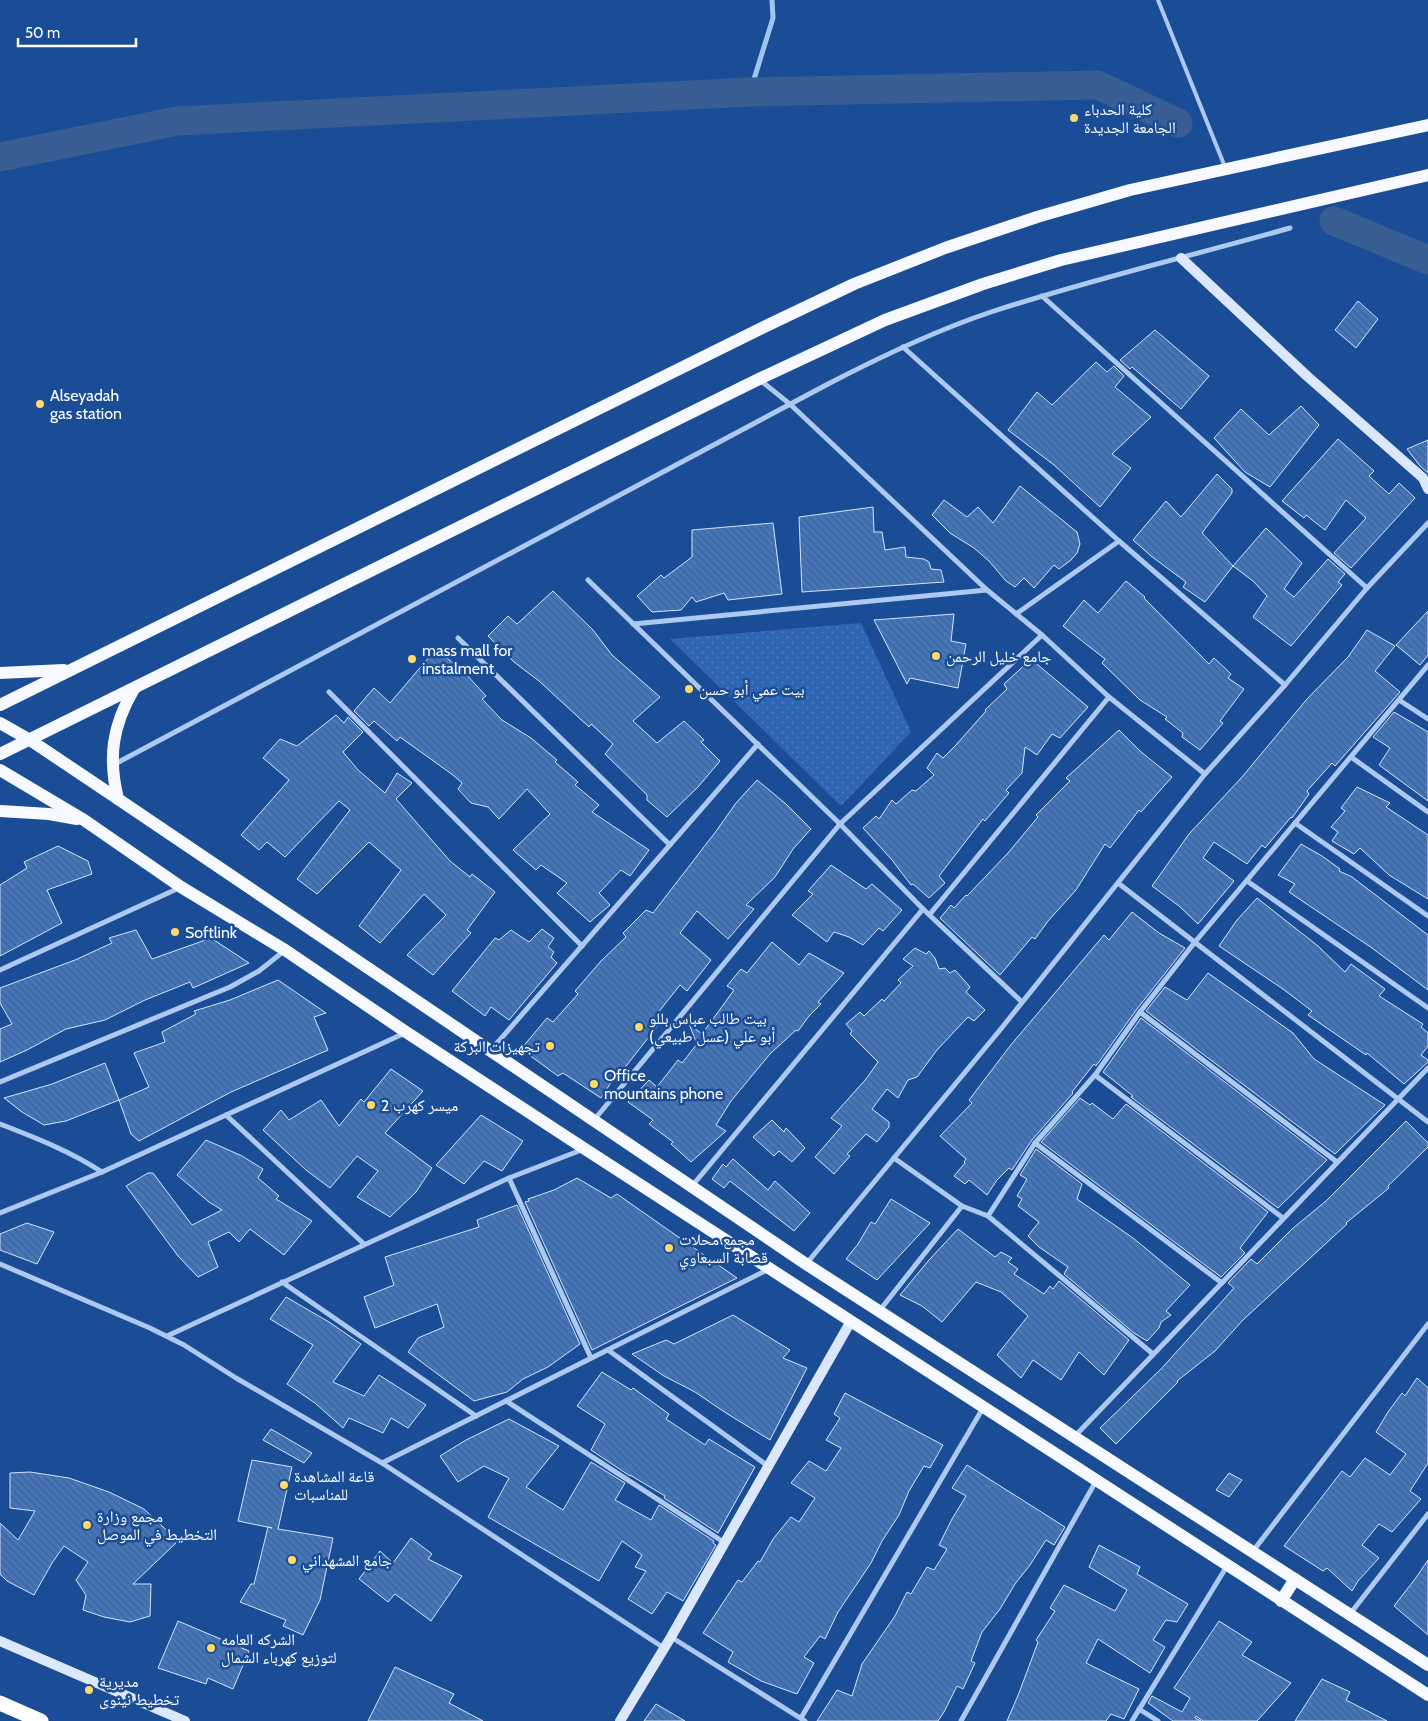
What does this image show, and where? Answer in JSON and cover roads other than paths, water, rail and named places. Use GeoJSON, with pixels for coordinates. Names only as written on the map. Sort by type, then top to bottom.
{"type":"FeatureCollection","features":[{"type":"Feature","properties":{"kind":"highway"},"geometry":{"type":"LineString","coordinates":[[0,1703],[41,1721]]}},
{"type":"Feature","properties":{"kind":"main road"},"geometry":{"type":"LineString","coordinates":[[0,705],[748,334],[854,284],[945,248],[1037,216],[1130,190],[1428,124]]}},
{"type":"Feature","properties":{"kind":"main road"},"geometry":{"type":"LineString","coordinates":[[0,754],[759,379],[886,320],[983,284],[1053,263],[1428,175]]}},
{"type":"Feature","properties":{"kind":"main road"},"geometry":{"type":"LineString","coordinates":[[0,673],[69,670]]}},
{"type":"Feature","properties":{"kind":"main road"},"geometry":{"type":"LineString","coordinates":[[118,799],[112,766],[116,731],[123,709],[134,688]]}},
{"type":"Feature","properties":{"kind":"main road"},"geometry":{"type":"LineString","coordinates":[[0,724],[30,740],[806,1264],[1428,1665]]}},
{"type":"Feature","properties":{"kind":"main road"},"geometry":{"type":"LineString","coordinates":[[0,770],[84,820],[182,887],[285,950],[585,1149],[1428,1695]]}},
{"type":"Feature","properties":{"kind":"main road"},"geometry":{"type":"LineString","coordinates":[[0,811],[48,814],[84,820]]}},
{"type":"Feature","properties":{"kind":"main road"},"geometry":{"type":"LineString","coordinates":[[1281,1601],[1295,1579]]}},
{"type":"Feature","properties":{"kind":"street"},"geometry":{"type":"LineString","coordinates":[[112,766],[865,365],[903,347],[990,313],[1042,296],[1290,228]]}},
{"type":"Feature","properties":{"kind":"street"},"geometry":{"type":"LineString","coordinates":[[1181,258],[1307,376],[1423,478],[1428,489]]}},
{"type":"Feature","properties":{"kind":"street"},"geometry":{"type":"LineString","coordinates":[[1042,296],[1367,588]]}},
{"type":"Feature","properties":{"kind":"street"},"geometry":{"type":"LineString","coordinates":[[903,347],[1119,541],[1285,685]]}},
{"type":"Feature","properties":{"kind":"street"},"geometry":{"type":"LineString","coordinates":[[759,379],[791,405],[988,590],[1109,696],[1205,774]]}},
{"type":"Feature","properties":{"kind":"street"},"geometry":{"type":"LineString","coordinates":[[806,1264],[1022,1002],[1205,774],[1285,685],[1367,588],[1428,523]]}},
{"type":"Feature","properties":{"kind":"street"},"geometry":{"type":"LineString","coordinates":[[1016,614],[1119,541]]}},
{"type":"Feature","properties":{"kind":"street"},"geometry":{"type":"LineString","coordinates":[[588,580],[840,824],[923,909],[1022,1002]]}},
{"type":"Feature","properties":{"kind":"street"},"geometry":{"type":"LineString","coordinates":[[634,624],[988,590]]}},
{"type":"Feature","properties":{"kind":"street"},"geometry":{"type":"LineString","coordinates":[[594,1120],[840,824],[1042,636]]}},
{"type":"Feature","properties":{"kind":"street"},"geometry":{"type":"LineString","coordinates":[[458,638],[670,845]]}},
{"type":"Feature","properties":{"kind":"street"},"geometry":{"type":"LineString","coordinates":[[988,1216],[1035,1143],[1095,1075],[1140,1012],[1195,942],[1428,665]]}},
{"type":"Feature","properties":{"kind":"street"},"geometry":{"type":"LineString","coordinates":[[329,692],[582,946]]}},
{"type":"Feature","properties":{"kind":"street"},"geometry":{"type":"LineString","coordinates":[[930,914],[1109,696]]}},
{"type":"Feature","properties":{"kind":"street"},"geometry":{"type":"LineString","coordinates":[[1399,700],[1428,719]]}},
{"type":"Feature","properties":{"kind":"street"},"geometry":{"type":"LineString","coordinates":[[490,1050],[758,744]]}},
{"type":"Feature","properties":{"kind":"street"},"geometry":{"type":"LineString","coordinates":[[1351,757],[1428,812]]}},
{"type":"Feature","properties":{"kind":"street"},"geometry":{"type":"LineString","coordinates":[[1295,823],[1428,916]]}},
{"type":"Feature","properties":{"kind":"street"},"geometry":{"type":"LineString","coordinates":[[1247,881],[1428,1008]]}},
{"type":"Feature","properties":{"kind":"street"},"geometry":{"type":"LineString","coordinates":[[1118,883],[1428,1122]]}},
{"type":"Feature","properties":{"kind":"street"},"geometry":{"type":"LineString","coordinates":[[0,970],[182,887]]}},
{"type":"Feature","properties":{"kind":"street"},"geometry":{"type":"LineString","coordinates":[[692,1186],[923,909]]}},
{"type":"Feature","properties":{"kind":"street"},"geometry":{"type":"LineString","coordinates":[[0,1082],[230,987],[259,971],[285,950]]}},
{"type":"Feature","properties":{"kind":"street"},"geometry":{"type":"LineString","coordinates":[[1140,1012],[1337,1162]]}},
{"type":"Feature","properties":{"kind":"street"},"geometry":{"type":"LineString","coordinates":[[0,1213],[102,1172],[406,1032]]}},
{"type":"Feature","properties":{"kind":"street"},"geometry":{"type":"LineString","coordinates":[[1074,1437],[1428,1068]]}},
{"type":"Feature","properties":{"kind":"street"},"geometry":{"type":"LineString","coordinates":[[1095,1075],[1283,1218]]}},
{"type":"Feature","properties":{"kind":"street"},"geometry":{"type":"LineString","coordinates":[[226,1115],[364,1244]]}},
{"type":"Feature","properties":{"kind":"street"},"geometry":{"type":"LineString","coordinates":[[0,1124],[59,1147],[81,1158],[102,1172]]}},
{"type":"Feature","properties":{"kind":"street"},"geometry":{"type":"LineString","coordinates":[[1035,1143],[1222,1284]]}},
{"type":"Feature","properties":{"kind":"street"},"geometry":{"type":"LineString","coordinates":[[167,1336],[509,1178],[585,1149]]}},
{"type":"Feature","properties":{"kind":"street"},"geometry":{"type":"LineString","coordinates":[[894,1158],[962,1206],[988,1216],[1153,1354]]}},
{"type":"Feature","properties":{"kind":"street"},"geometry":{"type":"LineString","coordinates":[[509,1178],[591,1358]]}},
{"type":"Feature","properties":{"kind":"street"},"geometry":{"type":"LineString","coordinates":[[879,1311],[962,1206]]}},
{"type":"Feature","properties":{"kind":"street"},"geometry":{"type":"LineString","coordinates":[[0,1264],[167,1336],[382,1463],[664,1648]]}},
{"type":"Feature","properties":{"kind":"street"},"geometry":{"type":"LineString","coordinates":[[382,1463],[770,1268]]}},
{"type":"Feature","properties":{"kind":"street"},"geometry":{"type":"LineString","coordinates":[[282,1282],[476,1416]]}},
{"type":"Feature","properties":{"kind":"street"},"geometry":{"type":"LineString","coordinates":[[620,1721],[671,1637],[851,1322]]}},
{"type":"Feature","properties":{"kind":"street"},"geometry":{"type":"LineString","coordinates":[[1253,1552],[1428,1324]]}},
{"type":"Feature","properties":{"kind":"street"},"geometry":{"type":"LineString","coordinates":[[608,1350],[768,1467]]}},
{"type":"Feature","properties":{"kind":"street"},"geometry":{"type":"LineString","coordinates":[[506,1401],[725,1543]]}},
{"type":"Feature","properties":{"kind":"street"},"geometry":{"type":"LineString","coordinates":[[671,1637],[803,1720],[983,1407]]}},
{"type":"Feature","properties":{"kind":"street"},"geometry":{"type":"LineString","coordinates":[[961,1721],[1096,1480]]}},
{"type":"Feature","properties":{"kind":"street"},"geometry":{"type":"LineString","coordinates":[[1350,1615],[1428,1514]]}},
{"type":"Feature","properties":{"kind":"street"},"geometry":{"type":"LineString","coordinates":[[1132,1721],[1227,1566]]}},
{"type":"Feature","properties":{"kind":"street"},"geometry":{"type":"LineString","coordinates":[[0,1641],[185,1721]]}},
{"type":"Feature","properties":{"kind":"street"},"geometry":{"type":"LineString","coordinates":[[1139,1709],[1158,1721]]}},
{"type":"Feature","properties":{"kind":"lane"},"geometry":{"type":"LineString","coordinates":[[1158,0],[1226,168]]}},
{"type":"Feature","properties":{"kind":"waterway"},"geometry":{"type":"LineString","coordinates":[[750,92],[773,18],[772,0]]}},
{"type":"Feature","properties":{"kind":"waterway"},"geometry":{"type":"LineString","coordinates":[[0,157],[177,121],[750,92],[1098,85],[1178,123]]}},
{"type":"Feature","properties":{"kind":"waterway"},"geometry":{"type":"LineString","coordinates":[[1334,221],[1428,260]]}},
{"type":"Feature","properties":{"kind":"place","name":"كلية الحدباء الجامعة الجديدة"},"geometry":{"type":"Point","coordinates":[1074,118]}},
{"type":"Feature","properties":{"kind":"place","name":"Alseyadah gas station"},"geometry":{"type":"Point","coordinates":[40,404]}},
{"type":"Feature","properties":{"kind":"place","name":"جامع خليل الرحمن"},"geometry":{"type":"Point","coordinates":[936,656]}},
{"type":"Feature","properties":{"kind":"place","name":"mass mall for instalment"},"geometry":{"type":"Point","coordinates":[412,659]}},
{"type":"Feature","properties":{"kind":"place","name":"بيت عمي أبو حسن"},"geometry":{"type":"Point","coordinates":[689,689]}},
{"type":"Feature","properties":{"kind":"place","name":"Softlink"},"geometry":{"type":"Point","coordinates":[175,932]}},
{"type":"Feature","properties":{"kind":"place","name":"بيت طالب عباس بللو أبو علي (عسل طبيعي)"},"geometry":{"type":"Point","coordinates":[639,1027]}},
{"type":"Feature","properties":{"kind":"place","name":"تجهيزات البركة"},"geometry":{"type":"Point","coordinates":[550,1046]}},
{"type":"Feature","properties":{"kind":"place","name":"Office mountains phone"},"geometry":{"type":"Point","coordinates":[594,1084]}},
{"type":"Feature","properties":{"kind":"place","name":"ميسر كهرب 2"},"geometry":{"type":"Point","coordinates":[371,1105]}},
{"type":"Feature","properties":{"kind":"place","name":"مجمع محلات قصابة السبعاوي"},"geometry":{"type":"Point","coordinates":[669,1248]}},
{"type":"Feature","properties":{"kind":"place","name":"قاعة المشاهدة للمناسبات"},"geometry":{"type":"Point","coordinates":[284,1485]}},
{"type":"Feature","properties":{"kind":"place","name":"مجمع وزارة التخطيط في الموصل"},"geometry":{"type":"Point","coordinates":[87,1525]}},
{"type":"Feature","properties":{"kind":"place","name":"جامع المشهداني"},"geometry":{"type":"Point","coordinates":[292,1560]}},
{"type":"Feature","properties":{"kind":"place","name":"الشركه العامه لتوزيع كهرباء الشمال"},"geometry":{"type":"Point","coordinates":[211,1648]}},
{"type":"Feature","properties":{"kind":"place","name":"مديرية تخطيط نينوى"},"geometry":{"type":"Point","coordinates":[89,1690]}}]}
